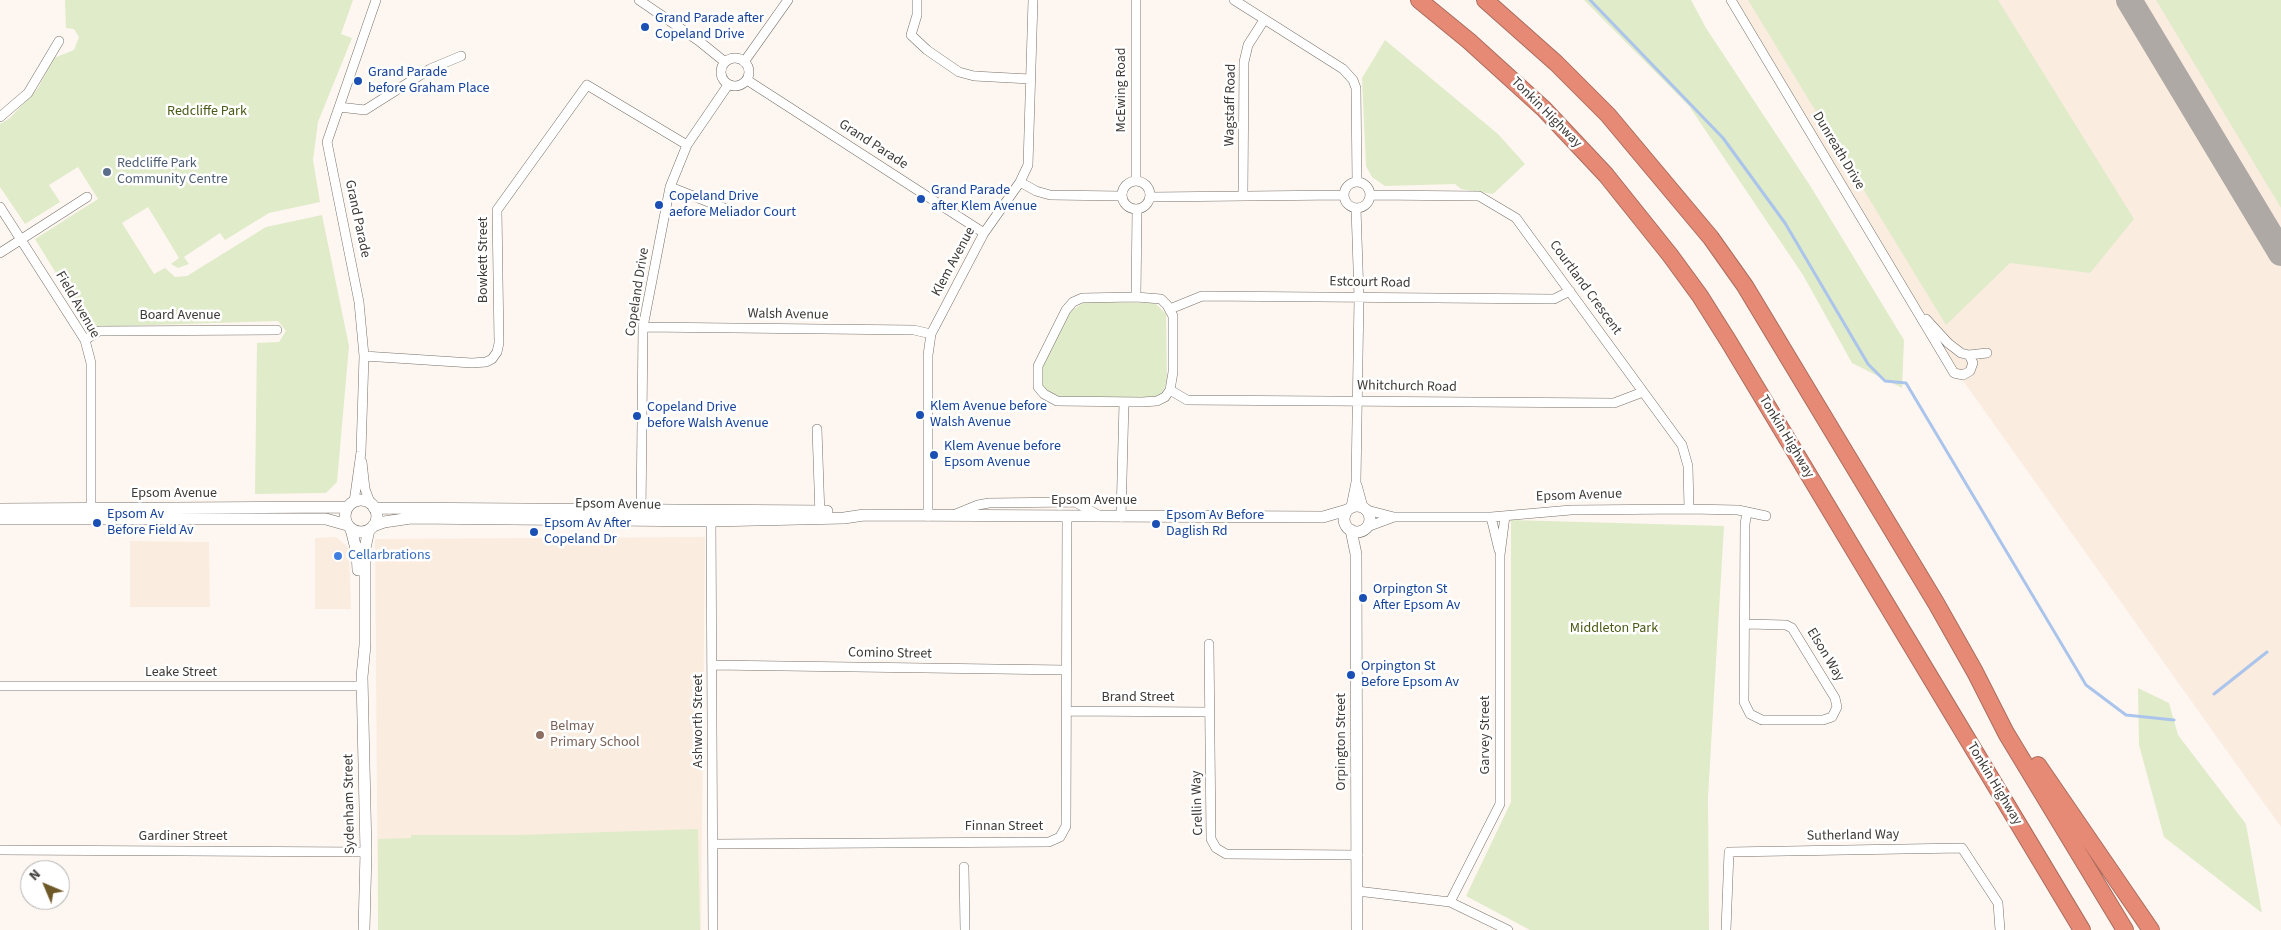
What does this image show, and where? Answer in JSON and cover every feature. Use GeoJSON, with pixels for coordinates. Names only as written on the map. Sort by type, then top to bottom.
{"type":"FeatureCollection","features":[{"type":"Feature","properties":{"kind":"highway","name":"Tonkin Highway"},"geometry":{"type":"LineString","coordinates":[[1419,0],[1470,41],[1544,109],[1606,175],[1695,289],[1729,342],[2082,930]]}},
{"type":"Feature","properties":{"kind":"highway"},"geometry":{"type":"LineString","coordinates":[[1485,0],[1556,63],[1608,115],[1711,238],[1750,294],[1976,672],[2151,930]]}},
{"type":"Feature","properties":{"kind":"highway"},"geometry":{"type":"LineString","coordinates":[[1976,672],[2006,733],[2125,930]]}},
{"type":"Feature","properties":{"kind":"street","name":"Grand Parade"},"geometry":{"type":"LineString","coordinates":[[372,506],[365,489],[361,452],[364,356],[359,302],[327,142],[376,0]]}},
{"type":"Feature","properties":{"kind":"street"},"geometry":{"type":"LineString","coordinates":[[639,0],[699,41],[725,62]]}},
{"type":"Feature","properties":{"kind":"street"},"geometry":{"type":"LineString","coordinates":[[744,62],[788,0]]}},
{"type":"Feature","properties":{"kind":"street"},"geometry":{"type":"LineString","coordinates":[[918,0],[911,34],[935,56],[959,72],[974,76],[1030,79]]}},
{"type":"Feature","properties":{"kind":"street","name":"Klem Avenue"},"geometry":{"type":"LineString","coordinates":[[928,516],[928,355],[931,334],[984,233],[1020,182],[1028,165],[1033,0]]}},
{"type":"Feature","properties":{"kind":"street","name":"McEwing Road"},"geometry":{"type":"LineString","coordinates":[[1136,0],[1136,180]]}},
{"type":"Feature","properties":{"kind":"street"},"geometry":{"type":"LineString","coordinates":[[1234,0],[1343,69],[1353,80],[1356,88],[1357,182]]}},
{"type":"Feature","properties":{"kind":"street","name":"Dunreath Drive"},"geometry":{"type":"LineString","coordinates":[[1730,0],[1922,316],[1954,373],[1963,375],[1970,371],[1972,363],[1968,356],[1948,343],[1935,326],[1922,316]]}},
{"type":"Feature","properties":{"kind":"street","name":"Wagstaff Road"},"geometry":{"type":"LineString","coordinates":[[1243,195],[1244,62],[1248,45],[1264,20]]}},
{"type":"Feature","properties":{"kind":"street"},"geometry":{"type":"LineString","coordinates":[[0,117],[28,93],[59,42]]}},
{"type":"Feature","properties":{"kind":"street"},"geometry":{"type":"LineString","coordinates":[[339,107],[365,110],[430,69],[461,56]]}},
{"type":"Feature","properties":{"kind":"street"},"geometry":{"type":"LineString","coordinates":[[737,58],[744,62],[749,72],[747,80],[737,86],[728,85],[720,74],[725,62],[737,58]]}},
{"type":"Feature","properties":{"kind":"street","name":"Grand Parade"},"geometry":{"type":"LineString","coordinates":[[747,80],[984,233]]}},
{"type":"Feature","properties":{"kind":"street","name":"Bowkett Street"},"geometry":{"type":"LineString","coordinates":[[364,356],[472,363],[486,362],[492,359],[497,352],[499,342],[497,210],[587,85],[687,145]]}},
{"type":"Feature","properties":{"kind":"street","name":"Copeland Drive"},"geometry":{"type":"LineString","coordinates":[[642,515],[643,327],[670,187],[687,145],[728,85]]}},
{"type":"Feature","properties":{"kind":"street"},"geometry":{"type":"LineString","coordinates":[[1136,180],[1144,183],[1150,190],[1148,204],[1137,210],[1129,208],[1123,203],[1121,196],[1123,188],[1128,183],[1136,180]]}},
{"type":"Feature","properties":{"kind":"street"},"geometry":{"type":"LineString","coordinates":[[1020,182],[1036,191],[1050,195],[1121,196]]}},
{"type":"Feature","properties":{"kind":"street"},"geometry":{"type":"LineString","coordinates":[[1357,182],[1366,186],[1370,195],[1367,204],[1356,208],[1348,206],[1343,195],[1347,186],[1357,182]]}},
{"type":"Feature","properties":{"kind":"street"},"geometry":{"type":"LineString","coordinates":[[670,187],[724,208]]}},
{"type":"Feature","properties":{"kind":"street"},"geometry":{"type":"LineString","coordinates":[[1150,197],[1343,195]]}},
{"type":"Feature","properties":{"kind":"street","name":"Courtland Crescent"},"geometry":{"type":"LineString","coordinates":[[1370,195],[1480,196],[1516,218],[1682,445],[1688,466],[1689,509]]}},
{"type":"Feature","properties":{"kind":"street"},"geometry":{"type":"LineString","coordinates":[[0,253],[87,197]]}},
{"type":"Feature","properties":{"kind":"street","name":"Field Avenue"},"geometry":{"type":"LineString","coordinates":[[0,207],[85,340],[91,363],[91,514]]}},
{"type":"Feature","properties":{"kind":"street"},"geometry":{"type":"LineString","coordinates":[[1356,208],[1359,296],[1356,482],[1349,508],[1344,517],[1348,528],[1365,528],[1370,518],[1356,482]]}},
{"type":"Feature","properties":{"kind":"street"},"geometry":{"type":"LineString","coordinates":[[1136,297],[1137,210]]}},
{"type":"Feature","properties":{"kind":"street","name":"Estcourt Road"},"geometry":{"type":"LineString","coordinates":[[1170,309],[1202,296],[1359,296],[1554,300],[1570,291]]}},
{"type":"Feature","properties":{"kind":"street"},"geometry":{"type":"LineString","coordinates":[[1136,297],[1160,299],[1170,309],[1173,316],[1173,372],[1170,390],[1165,397],[1157,401],[1057,401],[1048,398],[1038,387],[1038,366],[1066,310],[1073,302],[1082,298],[1136,297]]}},
{"type":"Feature","properties":{"kind":"street","name":"Walsh Avenue"},"geometry":{"type":"LineString","coordinates":[[643,327],[914,330],[931,334]]}},
{"type":"Feature","properties":{"kind":"street","name":"Board Avenue"},"geometry":{"type":"LineString","coordinates":[[85,340],[99,331],[277,330]]}},
{"type":"Feature","properties":{"kind":"street"},"geometry":{"type":"LineString","coordinates":[[1968,356],[1987,353]]}},
{"type":"Feature","properties":{"kind":"street","name":"Whitchurch Road"},"geometry":{"type":"LineString","coordinates":[[1170,390],[1187,400],[1614,403],[1643,392]]}},
{"type":"Feature","properties":{"kind":"street"},"geometry":{"type":"LineString","coordinates":[[1121,517],[1124,402]]}},
{"type":"Feature","properties":{"kind":"street"},"geometry":{"type":"LineString","coordinates":[[817,429],[820,514]]}},
{"type":"Feature","properties":{"kind":"street","name":"Grand Parade"},"geometry":{"type":"LineString","coordinates":[[351,504],[361,452]]}},
{"type":"Feature","properties":{"kind":"street"},"geometry":{"type":"LineString","coordinates":[[365,501],[372,506],[376,515],[371,528],[359,532],[349,527],[345,516],[351,504],[365,501]]}},
{"type":"Feature","properties":{"kind":"street"},"geometry":{"type":"LineString","coordinates":[[951,516],[978,505],[989,503],[1075,502],[1101,516]]}},
{"type":"Feature","properties":{"kind":"street","name":"Epsom Avenue"},"geometry":{"type":"LineString","coordinates":[[0,519],[351,504]]}},
{"type":"Feature","properties":{"kind":"street","name":"Epsom Avenue"},"geometry":{"type":"LineString","coordinates":[[372,506],[642,515],[711,516],[848,512],[864,515],[1121,517],[1323,517],[1349,508]]}},
{"type":"Feature","properties":{"kind":"street"},"geometry":{"type":"LineString","coordinates":[[1349,508],[1365,509]]}},
{"type":"Feature","properties":{"kind":"street","name":"Epsom Avenue"},"geometry":{"type":"LineString","coordinates":[[1365,509],[1394,517],[1491,517],[1571,510],[1689,509],[1747,512],[1766,516]]}},
{"type":"Feature","properties":{"kind":"street","name":"Epsom Avenue"},"geometry":{"type":"LineString","coordinates":[[0,510],[326,519],[349,527]]}},
{"type":"Feature","properties":{"kind":"street","name":"Elson Way"},"geometry":{"type":"LineString","coordinates":[[1746,624],[1786,625],[1792,628],[1836,698],[1837,707],[1832,716],[1823,720],[1762,720],[1750,714],[1744,702],[1746,624],[1745,524],[1747,512]]}},
{"type":"Feature","properties":{"kind":"street","name":"Epsom Avenue"},"geometry":{"type":"LineString","coordinates":[[371,528],[384,522],[411,518],[642,515]]}},
{"type":"Feature","properties":{"kind":"street","name":"Ashworth Street"},"geometry":{"type":"LineString","coordinates":[[711,516],[713,930]]}},
{"type":"Feature","properties":{"kind":"street","name":"Finnan Street"},"geometry":{"type":"LineString","coordinates":[[713,844],[1049,842],[1060,837],[1066,826],[1067,516]]}},
{"type":"Feature","properties":{"kind":"street","name":"Garvey Street"},"geometry":{"type":"LineString","coordinates":[[1450,902],[1500,804],[1500,556],[1505,516]]}},
{"type":"Feature","properties":{"kind":"street","name":"Epsom Avenue"},"geometry":{"type":"LineString","coordinates":[[1323,517],[1348,528]]}},
{"type":"Feature","properties":{"kind":"street","name":"Epsom Avenue"},"geometry":{"type":"LineString","coordinates":[[1365,528],[1394,517]]}},
{"type":"Feature","properties":{"kind":"street","name":"Garvey Street"},"geometry":{"type":"LineString","coordinates":[[1491,517],[1500,556]]}},
{"type":"Feature","properties":{"kind":"street","name":"Sydenham Street"},"geometry":{"type":"LineString","coordinates":[[349,527],[358,559],[358,645],[362,681],[366,852],[364,930]]}},
{"type":"Feature","properties":{"kind":"street","name":"Sydenham Street"},"geometry":{"type":"LineString","coordinates":[[362,681],[365,645],[365,548],[371,528]]}},
{"type":"Feature","properties":{"kind":"street","name":"Orpington Street"},"geometry":{"type":"LineString","coordinates":[[1348,528],[1356,554],[1357,930]]}},
{"type":"Feature","properties":{"kind":"street","name":"Orpington Street"},"geometry":{"type":"LineString","coordinates":[[1356,554],[1365,528]]}},
{"type":"Feature","properties":{"kind":"street","name":"Crellin Way"},"geometry":{"type":"LineString","coordinates":[[1209,644],[1211,839],[1216,848],[1226,854],[1358,855]]}},
{"type":"Feature","properties":{"kind":"street","name":"Comino Street"},"geometry":{"type":"LineString","coordinates":[[713,665],[1066,670]]}},
{"type":"Feature","properties":{"kind":"street","name":"Leake Street"},"geometry":{"type":"LineString","coordinates":[[0,686],[362,681]]}},
{"type":"Feature","properties":{"kind":"street","name":"Brand Street"},"geometry":{"type":"LineString","coordinates":[[1067,711],[1210,712]]}},
{"type":"Feature","properties":{"kind":"street","name":"Sutherland Way"},"geometry":{"type":"LineString","coordinates":[[1726,930],[1729,852],[1962,848],[1998,903],[2000,930]]}},
{"type":"Feature","properties":{"kind":"street","name":"Gardiner Street"},"geometry":{"type":"LineString","coordinates":[[0,850],[366,852]]}},
{"type":"Feature","properties":{"kind":"street"},"geometry":{"type":"LineString","coordinates":[[964,867],[965,930]]}},
{"type":"Feature","properties":{"kind":"street"},"geometry":{"type":"LineString","coordinates":[[1358,891],[1450,902],[1508,930]]}},
{"type":"Feature","properties":{"kind":"shaded area"},"geometry":{"type":"Polygon","coordinates":[[[1731,0],[2281,0],[2281,827],[1959,375],[1731,0]]]}},
{"type":"Feature","properties":{"kind":"shaded area"},"geometry":{"type":"Polygon","coordinates":[[[336,537],[349,548],[351,609],[315,609],[315,538],[336,537]]]}},
{"type":"Feature","properties":{"kind":"shaded area","name":"Belmay Primary School"},"geometry":{"type":"Polygon","coordinates":[[[705,537],[701,930],[378,930],[375,539],[705,537]]]}},
{"type":"Feature","properties":{"kind":"shaded area"},"geometry":{"type":"Polygon","coordinates":[[[130,541],[209,542],[210,607],[130,607],[130,541]]]}},
{"type":"Feature","properties":{"kind":"green space","name":"Redcliffe Park"},"geometry":{"type":"Polygon","coordinates":[[[65,0],[353,0],[341,34],[352,38],[318,122],[313,160],[320,202],[269,213],[225,240],[220,233],[184,257],[189,264],[178,268],[171,264],[179,258],[148,207],[122,223],[154,274],[165,268],[175,277],[187,276],[266,227],[322,215],[349,346],[337,482],[326,493],[255,494],[257,343],[279,342],[286,331],[278,321],[89,327],[35,239],[98,199],[78,167],[49,185],[60,202],[25,224],[0,187],[0,124],[10,118],[38,88],[54,58],[74,50],[79,37],[74,29],[66,28],[65,0]]]}},
{"type":"Feature","properties":{"kind":"green space"},"geometry":{"type":"Polygon","coordinates":[[[1584,0],[1691,0],[1706,28],[1811,187],[1904,340],[1902,388],[1852,363],[1803,275],[1689,106],[1584,0]]]}},
{"type":"Feature","properties":{"kind":"green space"},"geometry":{"type":"Polygon","coordinates":[[[1748,0],[1998,0],[2134,219],[2090,273],[2010,263],[1946,325],[1748,0]]]}},
{"type":"Feature","properties":{"kind":"green space"},"geometry":{"type":"Polygon","coordinates":[[[2156,0],[2281,0],[2281,208],[2156,0]]]}},
{"type":"Feature","properties":{"kind":"green space"},"geometry":{"type":"Polygon","coordinates":[[[1385,40],[1498,134],[1525,164],[1493,194],[1461,189],[1455,184],[1385,186],[1372,177],[1366,166],[1362,78],[1385,40]]]}},
{"type":"Feature","properties":{"kind":"green space"},"geometry":{"type":"Polygon","coordinates":[[[1085,302],[1151,303],[1156,304],[1166,314],[1167,383],[1161,394],[1152,398],[1055,398],[1043,389],[1039,368],[1069,312],[1085,302]]]}},
{"type":"Feature","properties":{"kind":"green space","name":"Middleton Park"},"geometry":{"type":"Polygon","coordinates":[[[1511,520],[1724,526],[1708,797],[1709,930],[1530,930],[1466,896],[1511,802],[1511,520]]]}},
{"type":"Feature","properties":{"kind":"green space"},"geometry":{"type":"Polygon","coordinates":[[[2138,688],[2169,703],[2178,735],[2246,824],[2262,913],[2164,837],[2139,745],[2138,688]]]}},
{"type":"Feature","properties":{"kind":"green space"},"geometry":{"type":"Polygon","coordinates":[[[698,829],[700,930],[378,930],[378,839],[411,838],[411,835],[518,835],[698,829]]]}},
{"type":"Feature","properties":{"kind":"waterway"},"geometry":{"type":"LineString","coordinates":[[1590,0],[1723,138],[1785,223],[1868,364],[1885,381],[1906,383],[2086,685],[2126,715],[2174,720]]}},
{"type":"Feature","properties":{"kind":"waterway"},"geometry":{"type":"LineString","coordinates":[[2214,694],[2267,652]]}},
{"type":"Feature","properties":{"kind":"taxiway"},"geometry":{"type":"LineString","coordinates":[[2129,0],[2281,253]]}},
{"type":"Feature","properties":{"kind":"place","name":"Grand Parade after Copeland Drive"},"geometry":{"type":"Point","coordinates":[645,27]}},
{"type":"Feature","properties":{"kind":"place","name":"Grand Parade before Graham Place"},"geometry":{"type":"Point","coordinates":[358,81]}},
{"type":"Feature","properties":{"kind":"place","name":"Redcliffe Park Community Centre"},"geometry":{"type":"Point","coordinates":[107,172]}},
{"type":"Feature","properties":{"kind":"place","name":"Grand Parade after Klem Avenue"},"geometry":{"type":"Point","coordinates":[921,199]}},
{"type":"Feature","properties":{"kind":"place","name":"Copeland Drive aefore Meliador Court"},"geometry":{"type":"Point","coordinates":[659,205]}},
{"type":"Feature","properties":{"kind":"place","name":"Klem Avenue before Walsh Avenue"},"geometry":{"type":"Point","coordinates":[920,415]}},
{"type":"Feature","properties":{"kind":"place","name":"Copeland Drive before Walsh Avenue"},"geometry":{"type":"Point","coordinates":[637,416]}},
{"type":"Feature","properties":{"kind":"place","name":"Klem Avenue before Epsom Avenue"},"geometry":{"type":"Point","coordinates":[934,455]}},
{"type":"Feature","properties":{"kind":"place","name":"Epsom Av Before Field Av"},"geometry":{"type":"Point","coordinates":[97,523]}},
{"type":"Feature","properties":{"kind":"place","name":"Epsom Av Before Daglish Rd"},"geometry":{"type":"Point","coordinates":[1156,524]}},
{"type":"Feature","properties":{"kind":"place","name":"Epsom Av After Copeland Dr"},"geometry":{"type":"Point","coordinates":[534,532]}},
{"type":"Feature","properties":{"kind":"place","name":"Cellarbrations"},"geometry":{"type":"Point","coordinates":[338,556]}},
{"type":"Feature","properties":{"kind":"place","name":"Orpington St After Epsom Av"},"geometry":{"type":"Point","coordinates":[1363,598]}},
{"type":"Feature","properties":{"kind":"place","name":"Orpington St Before Epsom Av"},"geometry":{"type":"Point","coordinates":[1351,675]}},
{"type":"Feature","properties":{"kind":"place","name":"Belmay Primary School"},"geometry":{"type":"Point","coordinates":[540,735]}}]}
